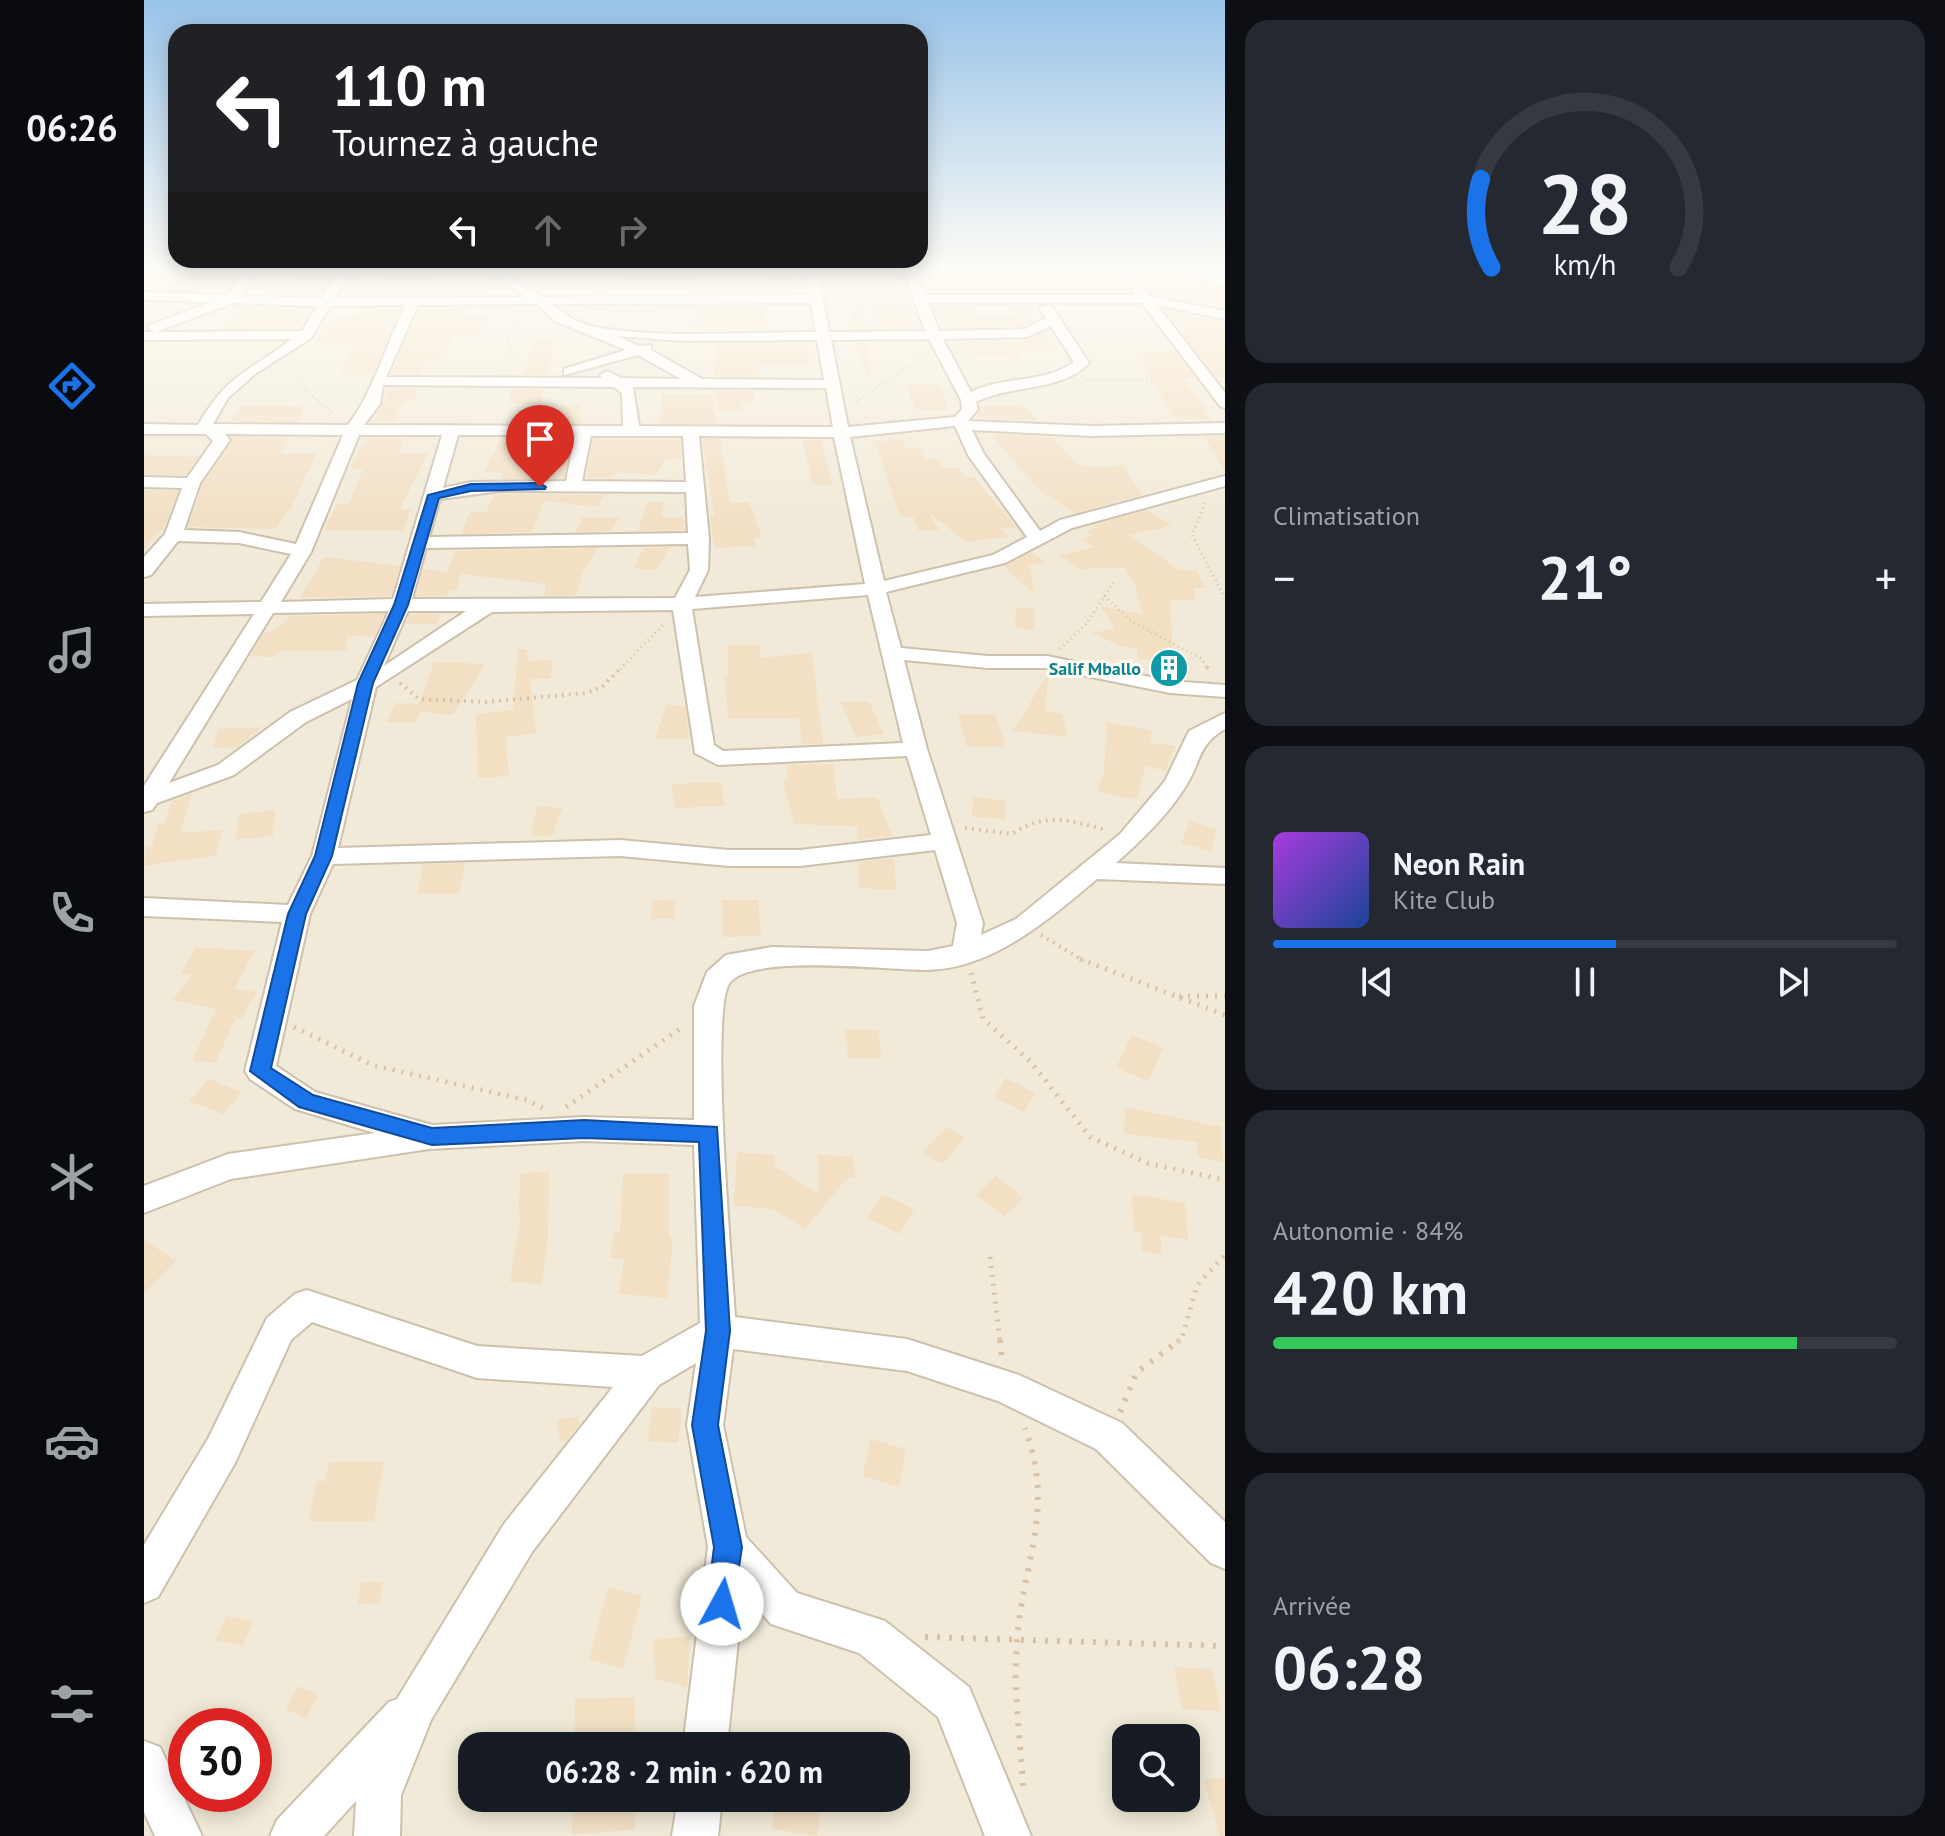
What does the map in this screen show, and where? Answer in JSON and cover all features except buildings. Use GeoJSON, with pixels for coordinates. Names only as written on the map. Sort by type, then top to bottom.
{"type":"FeatureCollection","features":[{"type":"Feature","properties":{"kind":"street"},"geometry":{"type":"LineString","coordinates":[[144,571],[192,483],[222,440],[205,425],[222,396],[250,371],[278,356]]}},
{"type":"Feature","properties":{"kind":"street"},"geometry":{"type":"LineString","coordinates":[[147,802],[302,552],[353,429],[372,404],[377,381],[388,356]]}},
{"type":"Feature","properties":{"kind":"street"},"geometry":{"type":"LineString","coordinates":[[606,356],[607,375],[629,391],[631,430]]}},
{"type":"Feature","properties":{"kind":"street"},"geometry":{"type":"LineString","coordinates":[[526,382],[626,356]]}},
{"type":"Feature","properties":{"kind":"street"},"geometry":{"type":"LineString","coordinates":[[649,356],[700,384]]}},
{"type":"Feature","properties":{"kind":"street"},"geometry":{"type":"LineString","coordinates":[[826,356],[876,589],[916,749],[970,923],[965,953]]}},
{"type":"Feature","properties":{"kind":"street"},"geometry":{"type":"LineString","coordinates":[[944,356],[968,400],[970,409],[962,423]]}},
{"type":"Feature","properties":{"kind":"street"},"geometry":{"type":"LineString","coordinates":[[968,400],[992,388],[1066,375],[1082,363],[1078,356]]}},
{"type":"Feature","properties":{"kind":"street"},"geometry":{"type":"LineString","coordinates":[[1189,356],[1225,403]]}},
{"type":"Feature","properties":{"kind":"street"},"geometry":{"type":"LineString","coordinates":[[377,381],[832,384]]}},
{"type":"Feature","properties":{"kind":"street"},"geometry":{"type":"LineString","coordinates":[[962,423],[976,455],[1036,538]]}},
{"type":"Feature","properties":{"kind":"street"},"geometry":{"type":"LineString","coordinates":[[144,429],[841,432],[962,423],[1092,431],[1225,428]]}},
{"type":"Feature","properties":{"kind":"street"},"geometry":{"type":"LineString","coordinates":[[908,429],[976,455]]}},
{"type":"Feature","properties":{"kind":"street"},"geometry":{"type":"LineString","coordinates":[[691,430],[700,538],[699,570],[682,607],[703,748],[718,758],[916,749]]}},
{"type":"Feature","properties":{"kind":"street"},"geometry":{"type":"LineString","coordinates":[[432,1137],[306,1101],[260,1071],[297,914],[324,856],[366,683],[401,605],[451,431]]}},
{"type":"Feature","properties":{"kind":"street"},"geometry":{"type":"LineString","coordinates":[[573,487],[584,431]]}},
{"type":"Feature","properties":{"kind":"street"},"geometry":{"type":"LineString","coordinates":[[144,610],[401,605],[682,607],[876,589],[999,559],[1036,538],[1077,521],[1225,481]]}},
{"type":"Feature","properties":{"kind":"street"},"geometry":{"type":"LineString","coordinates":[[144,482],[192,483]]}},
{"type":"Feature","properties":{"kind":"street"},"geometry":{"type":"LineString","coordinates":[[434,495],[471,487],[696,487]]}},
{"type":"Feature","properties":{"kind":"street"},"geometry":{"type":"LineString","coordinates":[[159,544],[236,534],[263,538],[302,552]]}},
{"type":"Feature","properties":{"kind":"street"},"geometry":{"type":"LineString","coordinates":[[421,543],[700,538]]}},
{"type":"Feature","properties":{"kind":"street"},"geometry":{"type":"LineString","coordinates":[[147,802],[226,770],[298,717],[387,673],[486,607]]}},
{"type":"Feature","properties":{"kind":"street"},"geometry":{"type":"LineString","coordinates":[[707,1732],[728,1547],[705,1425],[718,1331],[709,1133],[708,1006],[717,979],[736,962],[772,956],[928,961],[965,953],[1025,925],[1129,839],[1176,783],[1215,691],[1170,687],[1047,662],[988,662],[892,653]]}},
{"type":"Feature","properties":{"kind":"street"},"geometry":{"type":"LineString","coordinates":[[1197,736],[1225,720]]}},
{"type":"Feature","properties":{"kind":"street"},"geometry":{"type":"LineString","coordinates":[[324,856],[620,848],[729,858],[800,858],[946,841]]}},
{"type":"Feature","properties":{"kind":"street"},"geometry":{"type":"LineString","coordinates":[[1090,870],[1225,876]]}},
{"type":"Feature","properties":{"kind":"street"},"geometry":{"type":"LineString","coordinates":[[144,907],[297,914]]}},
{"type":"Feature","properties":{"kind":"street"},"geometry":{"type":"LineString","coordinates":[[144,1200],[228,1167],[432,1137],[584,1129],[709,1133]]}},
{"type":"Feature","properties":{"kind":"street"},"geometry":{"type":"LineString","coordinates":[[144,1583],[222,1450],[279,1329],[307,1305],[477,1362],[646,1373]]}},
{"type":"Feature","properties":{"kind":"street"},"geometry":{"type":"LineString","coordinates":[[377,1836],[379,1795],[415,1706],[518,1538],[646,1373],[718,1331],[907,1355],[1006,1387],[1109,1436],[1225,1549]]}},
{"type":"Feature","properties":{"kind":"street"},"geometry":{"type":"LineString","coordinates":[[728,1547],[785,1610],[870,1636],[954,1702],[1008,1836]]}},
{"type":"Feature","properties":{"kind":"street"},"geometry":{"type":"LineString","coordinates":[[293,1836],[415,1706]]}},
{"type":"Feature","properties":{"kind":"street"},"geometry":{"type":"LineString","coordinates":[[144,1763],[179,1836]]}},
{"type":"Feature","properties":{"kind":"street"},"geometry":{"type":"LineString","coordinates":[[695,1836],[698,1812]]}},
{"type":"Feature","properties":{"kind":"path"},"geometry":{"type":"LineString","coordinates":[[285,356],[307,391],[353,429]]}},
{"type":"Feature","properties":{"kind":"path"},"geometry":{"type":"LineString","coordinates":[[491,383],[511,362],[511,356]]}},
{"type":"Feature","properties":{"kind":"path"},"geometry":{"type":"LineString","coordinates":[[836,408],[870,395],[917,356]]}},
{"type":"Feature","properties":{"kind":"path"},"geometry":{"type":"LineString","coordinates":[[1066,375],[1101,381],[1209,382]]}},
{"type":"Feature","properties":{"kind":"path"},"geometry":{"type":"LineString","coordinates":[[1205,486],[1206,502],[1192,535],[1225,598]]}},
{"type":"Feature","properties":{"kind":"path"},"geometry":{"type":"LineString","coordinates":[[1047,662],[1086,624],[1115,580]]}},
{"type":"Feature","properties":{"kind":"path"},"geometry":{"type":"LineString","coordinates":[[1104,596],[1131,621],[1202,659],[1215,691]]}},
{"type":"Feature","properties":{"kind":"path"},"geometry":{"type":"LineString","coordinates":[[387,673],[419,699],[486,702],[584,693],[601,688],[682,607]]}},
{"type":"Feature","properties":{"kind":"path"},"geometry":{"type":"LineString","coordinates":[[946,841],[955,826],[1012,834],[1033,820],[1073,821],[1126,834],[1129,839]]}},
{"type":"Feature","properties":{"kind":"path"},"geometry":{"type":"LineString","coordinates":[[1025,925],[1083,961],[1225,1015]]}},
{"type":"Feature","properties":{"kind":"path"},"geometry":{"type":"LineString","coordinates":[[965,953],[983,1019],[1030,1061],[1090,1137],[1147,1163],[1225,1180]]}},
{"type":"Feature","properties":{"kind":"path"},"geometry":{"type":"LineString","coordinates":[[1174,996],[1225,996]]}},
{"type":"Feature","properties":{"kind":"path"},"geometry":{"type":"LineString","coordinates":[[273,1017],[372,1065],[526,1100],[555,1114],[623,1070],[708,1006]]}},
{"type":"Feature","properties":{"kind":"path"},"geometry":{"type":"LineString","coordinates":[[1109,1436],[1137,1372],[1182,1338],[1197,1285],[1225,1255]]}},
{"type":"Feature","properties":{"kind":"path"},"geometry":{"type":"LineString","coordinates":[[990,1257],[1006,1387],[1035,1448],[1043,1499],[1017,1639],[1023,1791]]}},
{"type":"Feature","properties":{"kind":"path"},"geometry":{"type":"LineString","coordinates":[[870,1636],[1225,1646]]}},
{"type":"Feature","properties":{"kind":"shaded area"},"geometry":{"type":"Polygon","coordinates":[[[144,356],[1225,356],[1225,1836],[144,1836],[144,356]]]}},
{"type":"Feature","properties":{"kind":"place","name":"Salif Mballo"},"geometry":{"type":"Point","coordinates":[1169,668]}},
{"type":"Feature","properties":{"kind":"route"},"geometry":{"type":"LineString","coordinates":[[540,487],[471,487],[434,495],[401,605],[366,683],[324,856],[297,914],[260,1071],[306,1101],[432,1137],[584,1129],[709,1133],[718,1331],[705,1425],[728,1547],[722,1604]]}}]}
